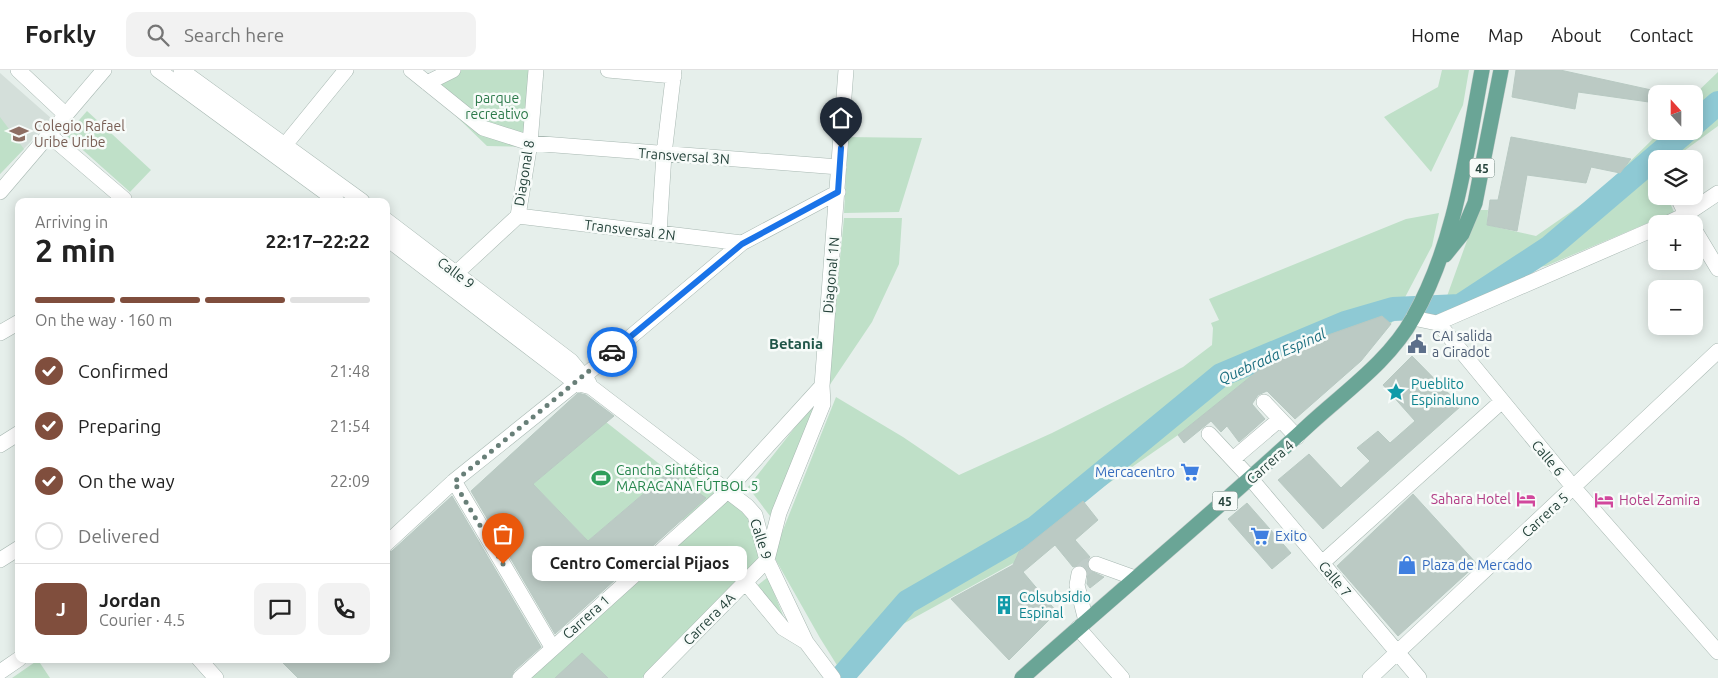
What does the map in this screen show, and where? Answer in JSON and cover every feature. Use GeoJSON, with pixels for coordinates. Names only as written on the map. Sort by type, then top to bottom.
{"type":"FeatureCollection","features":[{"type":"Feature","properties":{"kind":"main road","name":"45"},"geometry":{"type":"LineString","coordinates":[[1414,316],[1442,258],[1459,188],[1482,70]]}},
{"type":"Feature","properties":{"kind":"main road","name":"45"},"geometry":{"type":"LineString","coordinates":[[1442,258],[1462,234],[1475,203],[1501,70]]}},
{"type":"Feature","properties":{"kind":"main road","name":"Carrera 4"},"geometry":{"type":"LineString","coordinates":[[1022,678],[1297,437],[1391,348],[1414,316]]}},
{"type":"Feature","properties":{"kind":"street"},"geometry":{"type":"LineString","coordinates":[[18,70],[66,115]]}},
{"type":"Feature","properties":{"kind":"street"},"geometry":{"type":"LineString","coordinates":[[0,192],[104,70]]}},
{"type":"Feature","properties":{"kind":"street"},"geometry":{"type":"LineString","coordinates":[[158,70],[357,198]]}},
{"type":"Feature","properties":{"kind":"street"},"geometry":{"type":"LineString","coordinates":[[181,70],[281,150],[334,198]]}},
{"type":"Feature","properties":{"kind":"street"},"geometry":{"type":"LineString","coordinates":[[281,150],[346,70]]}},
{"type":"Feature","properties":{"kind":"street","name":"Transversal 3N"},"geometry":{"type":"LineString","coordinates":[[411,70],[483,128],[530,143],[839,167]]}},
{"type":"Feature","properties":{"kind":"street"},"geometry":{"type":"LineString","coordinates":[[427,83],[453,70]]}},
{"type":"Feature","properties":{"kind":"street","name":"Diagonal 8"},"geometry":{"type":"LineString","coordinates":[[518,216],[530,143],[536,70]]}},
{"type":"Feature","properties":{"kind":"street"},"geometry":{"type":"LineString","coordinates":[[608,70],[674,73],[664,154],[659,234]]}},
{"type":"Feature","properties":{"kind":"street","name":"Diagonal 1N"},"geometry":{"type":"LineString","coordinates":[[767,560],[779,513],[823,404],[822,386],[846,70]]}},
{"type":"Feature","properties":{"kind":"street"},"geometry":{"type":"LineString","coordinates":[[49,135],[122,198]]}},
{"type":"Feature","properties":{"kind":"street"},"geometry":{"type":"LineString","coordinates":[[390,540],[454,482],[584,382],[742,244],[838,192]]}},
{"type":"Feature","properties":{"kind":"street"},"geometry":{"type":"LineString","coordinates":[[1694,215],[1718,193]]}},
{"type":"Feature","properties":{"kind":"street"},"geometry":{"type":"LineString","coordinates":[[451,278],[518,216]]}},
{"type":"Feature","properties":{"kind":"street","name":"Transversal 2N"},"geometry":{"type":"LineString","coordinates":[[518,216],[742,244]]}},
{"type":"Feature","properties":{"kind":"street","name":"Calle 9"},"geometry":{"type":"LineString","coordinates":[[390,224],[451,278],[727,490],[755,515],[767,560],[806,642],[833,678]]}},
{"type":"Feature","properties":{"kind":"street"},"geometry":{"type":"LineString","coordinates":[[1414,316],[1437,323],[1648,231]]}},
{"type":"Feature","properties":{"kind":"street","name":"Calle 9"},"geometry":{"type":"LineString","coordinates":[[390,240],[451,278]]}},
{"type":"Feature","properties":{"kind":"street"},"geometry":{"type":"LineString","coordinates":[[1703,244],[1718,269]]}},
{"type":"Feature","properties":{"kind":"street","name":"Calle 6"},"geometry":{"type":"LineString","coordinates":[[1437,323],[1574,488],[1718,652]]}},
{"type":"Feature","properties":{"kind":"street","name":"Carrera 5"},"geometry":{"type":"LineString","coordinates":[[1370,678],[1718,351]]}},
{"type":"Feature","properties":{"kind":"street","name":"Carrera 1"},"geometry":{"type":"LineString","coordinates":[[520,678],[727,490],[822,386]]}},
{"type":"Feature","properties":{"kind":"street"},"geometry":{"type":"LineString","coordinates":[[1264,402],[1297,437]]}},
{"type":"Feature","properties":{"kind":"street"},"geometry":{"type":"LineString","coordinates":[[1322,563],[1501,402]]}},
{"type":"Feature","properties":{"kind":"street"},"geometry":{"type":"LineString","coordinates":[[1233,458],[1280,419]]}},
{"type":"Feature","properties":{"kind":"street","name":"Calle 7"},"geometry":{"type":"LineString","coordinates":[[1209,434],[1233,458],[1419,678]]}},
{"type":"Feature","properties":{"kind":"street"},"geometry":{"type":"LineString","coordinates":[[0,445],[15,436]]}},
{"type":"Feature","properties":{"kind":"street"},"geometry":{"type":"LineString","coordinates":[[454,482],[552,647]]}},
{"type":"Feature","properties":{"kind":"street"},"geometry":{"type":"LineString","coordinates":[[0,560],[15,551]]}},
{"type":"Feature","properties":{"kind":"street","name":"Carrera 4A"},"geometry":{"type":"LineString","coordinates":[[651,678],[767,560]]}},
{"type":"Feature","properties":{"kind":"street"},"geometry":{"type":"LineString","coordinates":[[1096,564],[1135,578]]}},
{"type":"Feature","properties":{"kind":"street"},"geometry":{"type":"LineString","coordinates":[[1079,574],[1077,585],[1082,624],[1122,678]]}},
{"type":"Feature","properties":{"kind":"street","name":"Calle 9"},"geometry":{"type":"LineString","coordinates":[[746,583],[783,628],[806,642]]}},
{"type":"Feature","properties":{"kind":"street"},"geometry":{"type":"LineString","coordinates":[[0,672],[15,662]]}},
{"type":"Feature","properties":{"kind":"street"},"geometry":{"type":"LineString","coordinates":[[203,663],[216,678]]}},
{"type":"Feature","properties":{"kind":"shaded area","name":"Colegio Rafael Uribe Uribe"},"geometry":{"type":"Polygon","coordinates":[[[0,73],[52,119],[0,174],[0,73]]]}},
{"type":"Feature","properties":{"kind":"green space","name":"parque recreativo"},"geometry":{"type":"Polygon","coordinates":[[[453,70],[535,70],[529,147],[487,146],[428,89],[453,70]]]}},
{"type":"Feature","properties":{"kind":"green space"},"geometry":{"type":"Polygon","coordinates":[[[1442,70],[1469,70],[1463,105],[1431,172],[1384,117],[1438,87],[1442,70]]]}},
{"type":"Feature","properties":{"kind":"green space"},"geometry":{"type":"Polygon","coordinates":[[[1718,72],[1718,126],[1703,137],[1703,86],[1718,72]]]}},
{"type":"Feature","properties":{"kind":"green space"},"geometry":{"type":"Polygon","coordinates":[[[87,111],[151,170],[130,192],[66,135],[87,111]]]}},
{"type":"Feature","properties":{"kind":"green space"},"geometry":{"type":"Polygon","coordinates":[[[0,117],[24,149],[0,174],[0,117]]]}},
{"type":"Feature","properties":{"kind":"green space"},"geometry":{"type":"Polygon","coordinates":[[[848,137],[922,138],[899,212],[844,213],[848,137]]]}},
{"type":"Feature","properties":{"kind":"green space"},"geometry":{"type":"Polygon","coordinates":[[[1652,140],[1699,140],[1685,150],[1648,150],[1648,205],[1671,205],[1674,212],[1667,215],[1648,215],[1648,223],[1546,266],[1515,270],[1512,266],[1464,296],[1446,299],[1478,210],[1488,210],[1487,225],[1536,236],[1598,193],[1652,140]]]}},
{"type":"Feature","properties":{"kind":"green space"},"geometry":{"type":"Polygon","coordinates":[[[1439,213],[1432,246],[1391,324],[1382,316],[1311,341],[1270,361],[1181,433],[1083,501],[1021,550],[1026,556],[903,624],[850,678],[845,678],[773,555],[836,397],[903,437],[959,475],[1052,433],[1183,367],[1212,345],[1213,328],[1211,323],[1219,320],[1209,299],[1406,219],[1439,213]]]}},
{"type":"Feature","properties":{"kind":"green space"},"geometry":{"type":"Polygon","coordinates":[[[844,218],[902,218],[899,264],[872,322],[827,389],[844,218]]]}},
{"type":"Feature","properties":{"kind":"green space"},"geometry":{"type":"Polygon","coordinates":[[[815,402],[817,404],[770,516],[748,487],[815,402]]]}},
{"type":"Feature","properties":{"kind":"green space","name":"Cancha Sintética MARACANA FÚTBOL 5"},"geometry":{"type":"Polygon","coordinates":[[[606,422],[667,470],[677,461],[721,497],[689,526],[649,489],[588,541],[533,484],[606,422]]]}},
{"type":"Feature","properties":{"kind":"green space"},"geometry":{"type":"Polygon","coordinates":[[[727,495],[751,519],[762,558],[642,678],[530,678],[727,495]]]}},
{"type":"Feature","properties":{"kind":"green space"},"geometry":{"type":"Polygon","coordinates":[[[768,577],[784,618],[754,588],[768,577]]]}},
{"type":"Feature","properties":{"kind":"green space"},"geometry":{"type":"Polygon","coordinates":[[[34,663],[40,663],[50,678],[12,678],[34,663]]]}},
{"type":"Feature","properties":{"kind":"building"},"geometry":{"type":"Polygon","coordinates":[[[1516,70],[1560,70],[1648,89],[1648,102],[1578,92],[1575,109],[1512,97],[1516,70]]]}},
{"type":"Feature","properties":{"kind":"building"},"geometry":{"type":"Polygon","coordinates":[[[1511,137],[1631,159],[1620,173],[1591,167],[1586,183],[1527,175],[1517,231],[1487,225],[1490,200],[1498,200],[1511,137]]]}},
{"type":"Feature","properties":{"kind":"building"},"geometry":{"type":"Polygon","coordinates":[[[1382,316],[1391,324],[1361,361],[1295,419],[1267,391],[1258,395],[1252,404],[1265,419],[1239,442],[1227,426],[1221,432],[1211,421],[1184,443],[1178,435],[1270,361],[1311,341],[1382,316]]]}},
{"type":"Feature","properties":{"kind":"building"},"geometry":{"type":"Polygon","coordinates":[[[1412,356],[1461,406],[1323,529],[1278,480],[1309,454],[1341,488],[1370,461],[1357,448],[1378,431],[1390,443],[1415,421],[1383,385],[1412,356]]]}},
{"type":"Feature","properties":{"kind":"building"},"geometry":{"type":"Polygon","coordinates":[[[578,393],[586,395],[614,416],[533,484],[588,541],[669,472],[706,498],[555,634],[471,491],[578,393]]]}},
{"type":"Feature","properties":{"kind":"building","name":"Plaza de Mercado"},"geometry":{"type":"Polygon","coordinates":[[[1413,494],[1477,564],[1398,636],[1337,566],[1413,494]]]}},
{"type":"Feature","properties":{"kind":"building"},"geometry":{"type":"Polygon","coordinates":[[[452,496],[541,647],[514,671],[511,678],[298,678],[283,663],[390,663],[390,552],[452,496]]]}},
{"type":"Feature","properties":{"kind":"building","name":"Colsubsidio Espinal"},"geometry":{"type":"Polygon","coordinates":[[[1083,501],[1098,520],[1075,540],[1090,557],[1087,561],[1089,570],[1104,577],[1090,588],[1087,584],[1088,571],[1085,567],[1080,565],[1073,567],[1055,545],[1023,572],[1057,612],[1009,660],[951,599],[1013,565],[1019,552],[1083,501]]]}},
{"type":"Feature","properties":{"kind":"building","name":"Exito"},"geometry":{"type":"Polygon","coordinates":[[[1247,503],[1291,553],[1272,569],[1228,519],[1247,503]]]}},
{"type":"Feature","properties":{"kind":"building"},"geometry":{"type":"Polygon","coordinates":[[[582,653],[608,678],[555,678],[582,653]]]}},
{"type":"Feature","properties":{"kind":"waterway","name":"Quebrada Espinal"},"geometry":{"type":"LineString","coordinates":[[1703,116],[1718,103]]}},
{"type":"Feature","properties":{"kind":"waterway","name":"Quebrada Espinal"},"geometry":{"type":"LineString","coordinates":[[841,678],[907,602],[1035,528],[1221,375],[1345,323],[1393,309],[1460,306],[1550,247],[1675,140]]}},
{"type":"Feature","properties":{"kind":"tunnel"},"geometry":{"type":"LineString","coordinates":[[1079,574],[1087,566],[1096,564]]}},
{"type":"Feature","properties":{"kind":"way so far"},"geometry":{"type":"LineString","coordinates":[[503,564],[454,482],[612,352]]}},
{"type":"Feature","properties":{"kind":"place","name":"Colegio Rafael Uribe Uribe"},"geometry":{"type":"Point","coordinates":[19,134]}},
{"type":"Feature","properties":{"kind":"place","name":"CAI salida a Giradot"},"geometry":{"type":"Point","coordinates":[1417,344]}},
{"type":"Feature","properties":{"kind":"place","name":"Pueblito Espinaluno"},"geometry":{"type":"Point","coordinates":[1396,392]}},
{"type":"Feature","properties":{"kind":"place","name":"Mercacentro"},"geometry":{"type":"Point","coordinates":[1190,472]}},
{"type":"Feature","properties":{"kind":"place","name":"Cancha Sintética MARACANA FÚTBOL 5"},"geometry":{"type":"Point","coordinates":[601,478]}},
{"type":"Feature","properties":{"kind":"place","name":"Sahara Hotel"},"geometry":{"type":"Point","coordinates":[1526,499]}},
{"type":"Feature","properties":{"kind":"place","name":"Hotel Zamira"},"geometry":{"type":"Point","coordinates":[1604,500]}},
{"type":"Feature","properties":{"kind":"place","name":"Exito"},"geometry":{"type":"Point","coordinates":[1260,536]}},
{"type":"Feature","properties":{"kind":"place","name":"Centro Comercial Pijaos"},"geometry":{"type":"Point","coordinates":[503,564]}},
{"type":"Feature","properties":{"kind":"place","name":"Plaza de Mercado"},"geometry":{"type":"Point","coordinates":[1407,565]}},
{"type":"Feature","properties":{"kind":"place","name":"Colsubsidio Espinal"},"geometry":{"type":"Point","coordinates":[1004,605]}},
{"type":"Feature","properties":{"kind":"district","name":"Betania"},"geometry":{"type":"Point","coordinates":[796,343]}},
{"type":"Feature","properties":{"kind":"route"},"geometry":{"type":"LineString","coordinates":[[612,352],[742,244],[838,192],[841,148]]}}]}
